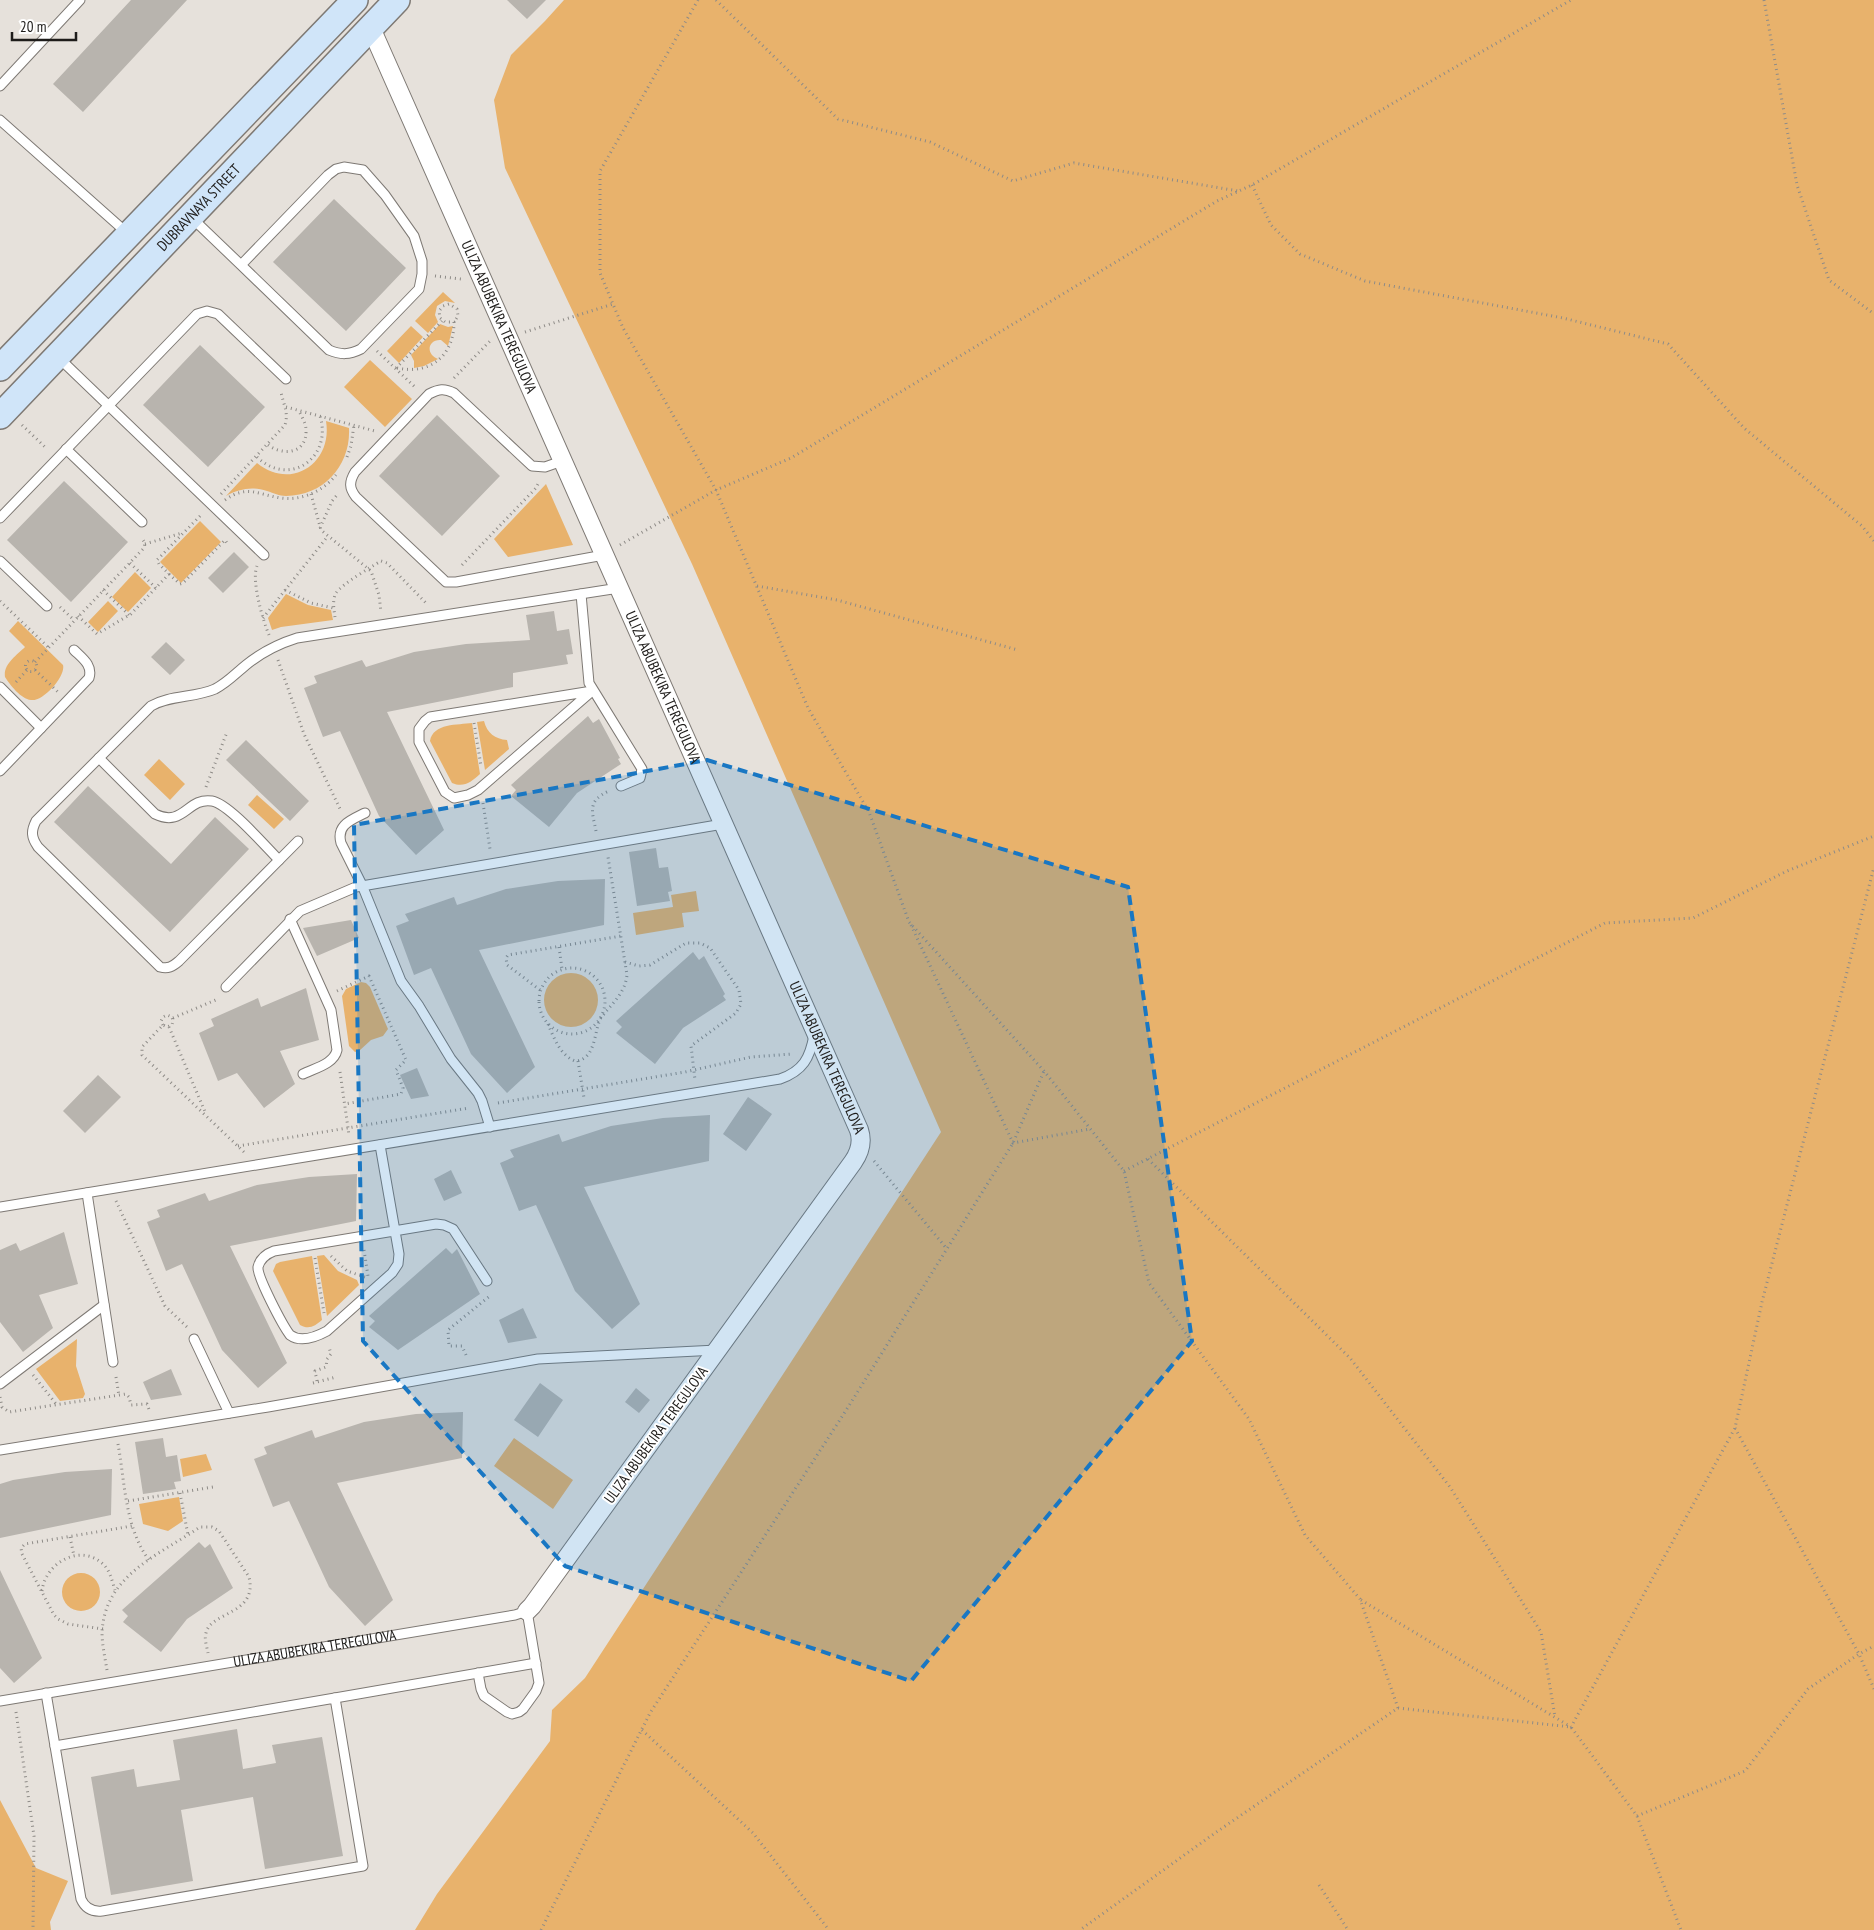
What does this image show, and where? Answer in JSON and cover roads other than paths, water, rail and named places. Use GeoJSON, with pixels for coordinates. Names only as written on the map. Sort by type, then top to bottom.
{"type":"FeatureCollection","features":[{"type":"Feature","properties":{"kind":"street","name":"DUBRAVNAYA STREET"},"geometry":{"type":"LineString","coordinates":[[2,362],[129,235],[355,0]]}},
{"type":"Feature","properties":{"kind":"street","name":"DUBRAVNAYA STREET"},"geometry":{"type":"LineString","coordinates":[[10,420],[57,356],[397,0]]}},
{"type":"Feature","properties":{"kind":"street","name":"ULIZA ABUBEKIRA TEREGULOVA"},"geometry":{"type":"LineString","coordinates":[[371,28],[858,1130],[861,1145],[853,1162],[527,1611]]}},
{"type":"Feature","properties":{"kind":"street"},"geometry":{"type":"LineString","coordinates":[[204,156],[227,178]]}},
{"type":"Feature","properties":{"kind":"lane"},"geometry":{"type":"LineString","coordinates":[[0,86],[80,0]]}},
{"type":"Feature","properties":{"kind":"lane"},"geometry":{"type":"LineString","coordinates":[[0,120],[129,235]]}},
{"type":"Feature","properties":{"kind":"lane"},"geometry":{"type":"LineString","coordinates":[[190,216],[329,350],[344,354],[353,353],[368,342],[419,289],[422,274],[420,253],[414,236],[376,184],[363,170],[352,167],[336,169],[328,175],[241,265]]}},
{"type":"Feature","properties":{"kind":"lane"},"geometry":{"type":"LineString","coordinates":[[0,518],[192,319],[202,312],[218,314],[286,380]]}},
{"type":"Feature","properties":{"kind":"lane"},"geometry":{"type":"LineString","coordinates":[[57,356],[264,555]]}},
{"type":"Feature","properties":{"kind":"lane"},"geometry":{"type":"LineString","coordinates":[[562,461],[540,468],[528,463],[454,393],[444,389],[435,391],[426,398],[355,472],[350,484],[351,490],[356,497],[446,582],[456,582],[604,555]]}},
{"type":"Feature","properties":{"kind":"lane"},"geometry":{"type":"LineString","coordinates":[[66,450],[142,522]]}},
{"type":"Feature","properties":{"kind":"lane"},"geometry":{"type":"LineString","coordinates":[[0,561],[47,606]]}},
{"type":"Feature","properties":{"kind":"lane"},"geometry":{"type":"LineString","coordinates":[[298,840],[179,962],[169,967],[160,967],[38,847],[33,840],[33,828],[36,821],[151,706],[161,701],[201,694],[217,688],[260,654],[273,647],[297,638],[619,588]]}},
{"type":"Feature","properties":{"kind":"lane"},"geometry":{"type":"LineString","coordinates":[[581,594],[588,680],[592,691],[642,769],[640,778],[621,786]]}},
{"type":"Feature","properties":{"kind":"lane"},"geometry":{"type":"LineString","coordinates":[[0,771],[86,681],[90,674],[88,664],[74,650]]}},
{"type":"Feature","properties":{"kind":"lane"},"geometry":{"type":"LineString","coordinates":[[0,687],[41,728]]}},
{"type":"Feature","properties":{"kind":"lane"},"geometry":{"type":"LineString","coordinates":[[592,691],[482,786],[473,793],[463,797],[454,798],[443,789],[418,738],[421,725],[430,717],[592,691]]}},
{"type":"Feature","properties":{"kind":"lane"},"geometry":{"type":"LineString","coordinates":[[99,758],[155,814],[163,818],[178,817],[200,802],[210,801],[218,803],[279,860]]}},
{"type":"Feature","properties":{"kind":"lane"},"geometry":{"type":"LineString","coordinates":[[365,813],[347,822],[339,837],[362,885],[401,982],[419,1006],[451,1059],[478,1093],[490,1127]]}},
{"type":"Feature","properties":{"kind":"lane"},"geometry":{"type":"LineString","coordinates":[[226,988],[290,919],[304,909],[362,885],[723,824]]}},
{"type":"Feature","properties":{"kind":"lane"},"geometry":{"type":"LineString","coordinates":[[290,919],[332,1013],[337,1051],[335,1057],[331,1060],[303,1074]]}},
{"type":"Feature","properties":{"kind":"lane"},"geometry":{"type":"LineString","coordinates":[[0,1208],[780,1079],[800,1068],[811,1051],[814,1031]]}},
{"type":"Feature","properties":{"kind":"lane"},"geometry":{"type":"LineString","coordinates":[[380,1145],[395,1231],[399,1259],[396,1269],[327,1331],[316,1336],[301,1339],[290,1335],[259,1276],[259,1266],[267,1254],[317,1244],[362,1237],[395,1231],[436,1224],[448,1226],[457,1235],[487,1280]]}},
{"type":"Feature","properties":{"kind":"lane"},"geometry":{"type":"LineString","coordinates":[[86,1193],[113,1362]]}},
{"type":"Feature","properties":{"kind":"lane"},"geometry":{"type":"LineString","coordinates":[[0,1384],[104,1304]]}},
{"type":"Feature","properties":{"kind":"lane"},"geometry":{"type":"LineString","coordinates":[[194,1339],[229,1413]]}},
{"type":"Feature","properties":{"kind":"lane"},"geometry":{"type":"LineString","coordinates":[[0,1450],[229,1413],[538,1359],[718,1350]]}},
{"type":"Feature","properties":{"kind":"lane"},"geometry":{"type":"LineString","coordinates":[[478,1673],[481,1689],[486,1698],[507,1712],[515,1714],[523,1709],[538,1686],[527,1611]]}},
{"type":"Feature","properties":{"kind":"lane","name":"ULIZA ABUBEKIRA TEREGULOVA"},"geometry":{"type":"LineString","coordinates":[[1,1700],[515,1615],[527,1611]]}},
{"type":"Feature","properties":{"kind":"lane"},"geometry":{"type":"LineString","coordinates":[[55,1746],[536,1663]]}},
{"type":"Feature","properties":{"kind":"lane"},"geometry":{"type":"LineString","coordinates":[[46,1693],[81,1899],[85,1906],[92,1910],[102,1911],[363,1866],[335,1698]]}}]}
